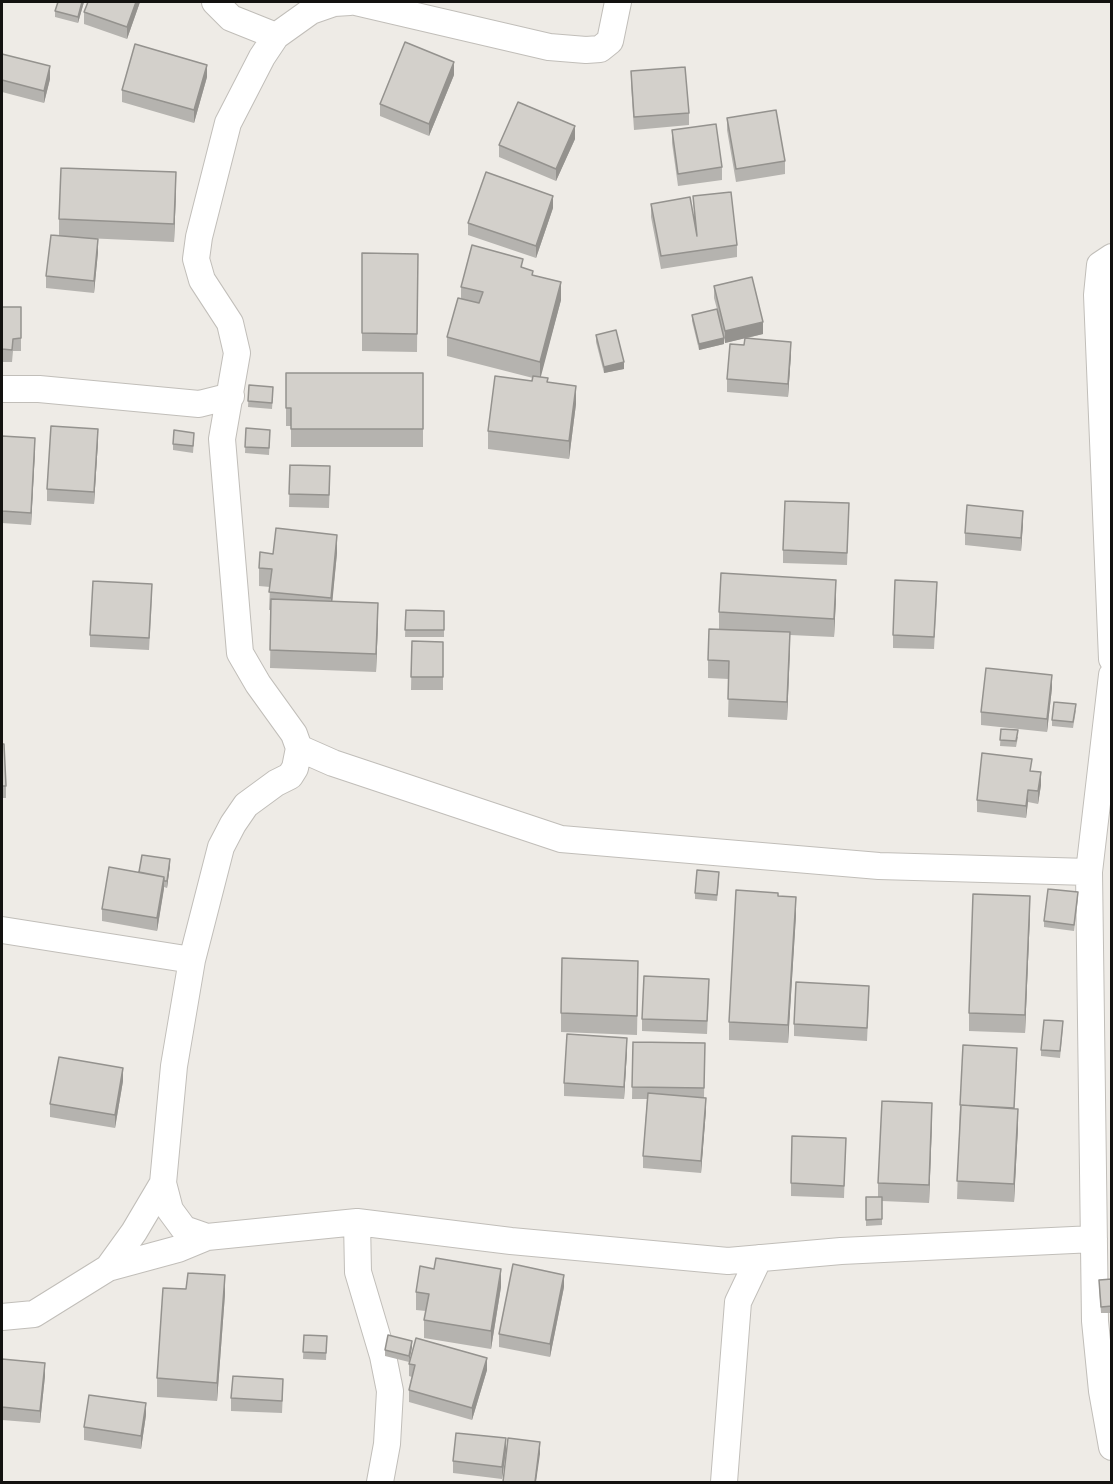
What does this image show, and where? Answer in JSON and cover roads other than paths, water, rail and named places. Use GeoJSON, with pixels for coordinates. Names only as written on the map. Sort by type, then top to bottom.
{"type":"FeatureCollection","features":[{"type":"Feature","properties":{"kind":"street"},"geometry":{"type":"LineString","coordinates":[[215,2],[231,18],[276,36]]}},
{"type":"Feature","properties":{"kind":"street"},"geometry":{"type":"LineString","coordinates":[[207,1237],[184,1230],[170,1210],[163,1183],[174,1066],[192,960],[221,847],[232,824],[246,805],[276,783],[290,776],[295,768],[299,748],[294,734],[258,684],[240,653],[222,439],[237,353],[230,323],[202,280],[196,259],[199,237],[228,123],[276,36],[311,11],[334,3],[350,2]]}},
{"type":"Feature","properties":{"kind":"street"},"geometry":{"type":"LineString","coordinates":[[356,2],[549,48],[586,50],[600,49],[610,41],[618,2]]}},
{"type":"Feature","properties":{"kind":"street"},"geometry":{"type":"LineString","coordinates":[[1112,256],[1100,265],[1096,295],[1112,659]]}},
{"type":"Feature","properties":{"kind":"street"},"geometry":{"type":"LineString","coordinates":[[2,389],[39,389],[199,404],[231,396]]}},
{"type":"Feature","properties":{"kind":"street"},"geometry":{"type":"LineString","coordinates":[[1112,675],[1089,872],[1095,1321],[1102,1391],[1112,1447]]}},
{"type":"Feature","properties":{"kind":"street"},"geometry":{"type":"LineString","coordinates":[[299,748],[333,763],[561,839],[879,866],[1089,872]]}},
{"type":"Feature","properties":{"kind":"street"},"geometry":{"type":"LineString","coordinates":[[2,930],[192,960]]}},
{"type":"Feature","properties":{"kind":"street"},"geometry":{"type":"LineString","coordinates":[[108,1268],[134,1232],[163,1183]]}},
{"type":"Feature","properties":{"kind":"street"},"geometry":{"type":"LineString","coordinates":[[2,1317],[34,1314],[108,1268],[178,1249],[207,1237],[357,1222],[511,1241],[728,1261],[840,1251],[1094,1239]]}},
{"type":"Feature","properties":{"kind":"street"},"geometry":{"type":"LineString","coordinates":[[357,1222],[358,1272],[383,1356],[390,1391],[387,1444],[380,1482]]}},
{"type":"Feature","properties":{"kind":"street"},"geometry":{"type":"LineString","coordinates":[[724,1482],[738,1302],[759,1258]]}}]}
